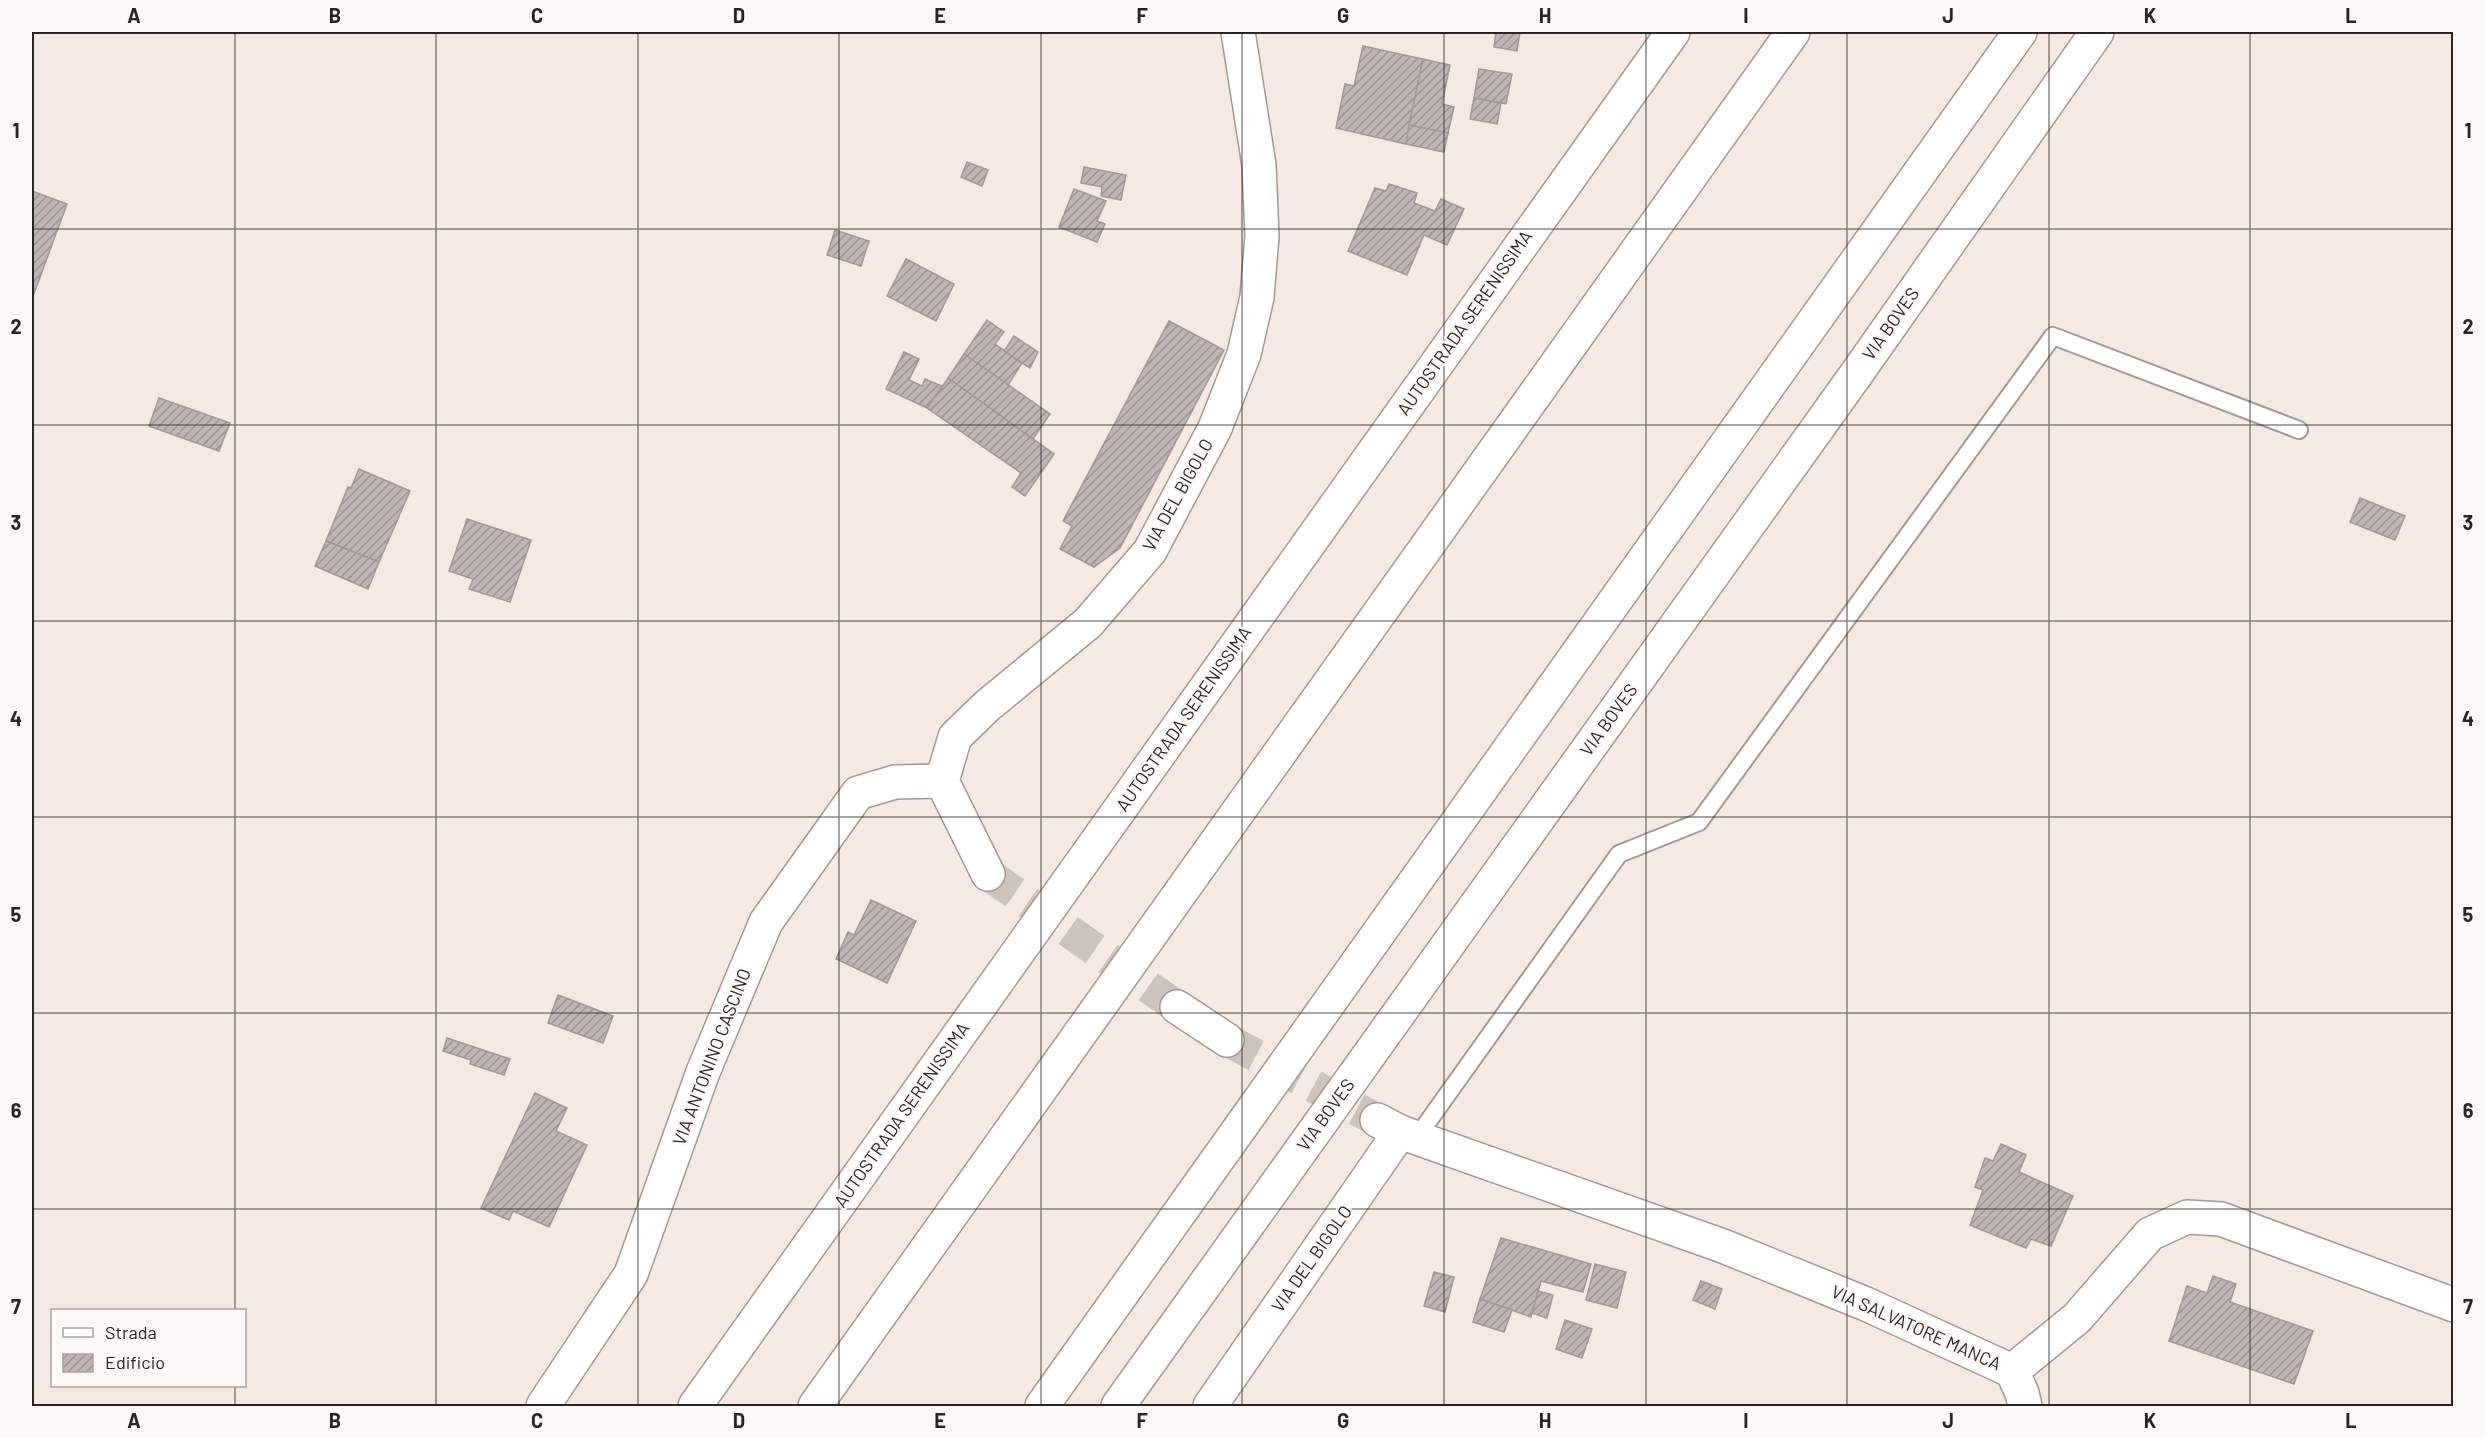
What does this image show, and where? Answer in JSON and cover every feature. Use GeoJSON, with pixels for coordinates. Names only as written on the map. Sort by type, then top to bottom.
{"type":"FeatureCollection","features":[{"type":"Feature","properties":{"kind":"main road","name":"VIA DEL BIGOLO"},"geometry":{"type":"LineString","coordinates":[[942,781],[955,737],[987,706],[1088,623],[1150,551],[1215,428],[1244,354],[1257,297],[1262,236],[1259,165],[1238,32]]}},
{"type":"Feature","properties":{"kind":"main road","name":"AUTOSTRADA SERENISSIMA"},"geometry":{"type":"LineString","coordinates":[[694,1407],[1673,32]]}},
{"type":"Feature","properties":{"kind":"main road"},"geometry":{"type":"LineString","coordinates":[[815,1407],[1793,32]]}},
{"type":"Feature","properties":{"kind":"main road"},"geometry":{"type":"LineString","coordinates":[[1042,1407],[2020,32]]}},
{"type":"Feature","properties":{"kind":"main road","name":"VIA BOVES"},"geometry":{"type":"LineString","coordinates":[[1118,1407],[1857,373],[2097,32]]}},
{"type":"Feature","properties":{"kind":"main road"},"geometry":{"type":"LineString","coordinates":[[942,781],[988,874]]}},
{"type":"Feature","properties":{"kind":"main road","name":"VIA ANTONINO CASCINO"},"geometry":{"type":"LineString","coordinates":[[543,1407],[631,1274],[703,1072],[766,922],[858,793],[895,782],[942,781]]}},
{"type":"Feature","properties":{"kind":"main road"},"geometry":{"type":"LineString","coordinates":[[1177,1007],[1227,1040]]}},
{"type":"Feature","properties":{"kind":"main road","name":"VIA DEL BIGOLO"},"geometry":{"type":"LineString","coordinates":[[1210,1407],[1398,1130]]}},
{"type":"Feature","properties":{"kind":"main road","name":"VIA SALVATORE MANCA"},"geometry":{"type":"LineString","coordinates":[[1398,1130],[1723,1246],[1866,1304],[2012,1371],[2077,1318],[2150,1234],[2187,1217],[2222,1219],[2454,1305]]}},
{"type":"Feature","properties":{"kind":"main road"},"geometry":{"type":"LineString","coordinates":[[2012,1371],[2022,1393],[2025,1407]]}},
{"type":"Feature","properties":{"kind":"lane"},"geometry":{"type":"LineString","coordinates":[[1398,1130],[1619,854],[1699,822],[2053,336],[2299,430]]}},
{"type":"Feature","properties":{"kind":"building"},"geometry":{"type":"Polygon","coordinates":[[[1496,32],[1520,32],[1517,51],[1494,47],[1496,32]]]}},
{"type":"Feature","properties":{"kind":"building"},"geometry":{"type":"Polygon","coordinates":[[[1363,46],[1423,59],[1406,144],[1336,128],[1345,84],[1354,86],[1363,46]]]}},
{"type":"Feature","properties":{"kind":"building"},"geometry":{"type":"Polygon","coordinates":[[[1423,59],[1450,65],[1442,104],[1454,107],[1448,133],[1409,125],[1423,59]]]}},
{"type":"Feature","properties":{"kind":"building"},"geometry":{"type":"Polygon","coordinates":[[[1479,69],[1512,74],[1506,104],[1474,98],[1479,69]]]}},
{"type":"Feature","properties":{"kind":"building"},"geometry":{"type":"Polygon","coordinates":[[[1474,98],[1501,103],[1497,124],[1470,119],[1474,98]]]}},
{"type":"Feature","properties":{"kind":"building"},"geometry":{"type":"Polygon","coordinates":[[[1409,125],[1448,133],[1444,152],[1406,144],[1409,125]]]}},
{"type":"Feature","properties":{"kind":"building"},"geometry":{"type":"Polygon","coordinates":[[[967,162],[988,170],[982,186],[961,177],[967,162]]]}},
{"type":"Feature","properties":{"kind":"building"},"geometry":{"type":"Polygon","coordinates":[[[1084,167],[1126,175],[1121,200],[1101,196],[1102,187],[1081,183],[1084,167]]]}},
{"type":"Feature","properties":{"kind":"building"},"geometry":{"type":"Polygon","coordinates":[[[1389,184],[1417,193],[1414,203],[1435,211],[1441,199],[1464,209],[1447,245],[1424,235],[1407,275],[1348,251],[1375,188],[1386,191],[1389,184]]]}},
{"type":"Feature","properties":{"kind":"building"},"geometry":{"type":"Polygon","coordinates":[[[1074,189],[1106,201],[1097,221],[1105,224],[1097,242],[1059,227],[1074,189]]]}},
{"type":"Feature","properties":{"kind":"building"},"geometry":{"type":"Polygon","coordinates":[[[32,191],[67,204],[32,299],[32,191]]]}},
{"type":"Feature","properties":{"kind":"building"},"geometry":{"type":"Polygon","coordinates":[[[835,230],[869,241],[861,266],[827,255],[835,230]]]}},
{"type":"Feature","properties":{"kind":"building"},"geometry":{"type":"Polygon","coordinates":[[[906,259],[954,284],[936,321],[887,296],[906,259]]]}},
{"type":"Feature","properties":{"kind":"building"},"geometry":{"type":"Polygon","coordinates":[[[987,320],[1004,332],[995,344],[1022,363],[1008,385],[964,354],[987,320]]]}},
{"type":"Feature","properties":{"kind":"building"},"geometry":{"type":"Polygon","coordinates":[[[1169,321],[1224,350],[1120,548],[1094,567],[1060,549],[1072,526],[1063,521],[1169,321]]]}},
{"type":"Feature","properties":{"kind":"building"},"geometry":{"type":"Polygon","coordinates":[[[1014,336],[1038,352],[1030,368],[1004,351],[1014,336]]]}},
{"type":"Feature","properties":{"kind":"building"},"geometry":{"type":"Polygon","coordinates":[[[904,352],[919,359],[909,380],[922,386],[925,379],[942,386],[927,408],[886,389],[904,352]]]}},
{"type":"Feature","properties":{"kind":"building"},"geometry":{"type":"Polygon","coordinates":[[[964,354],[1050,414],[1033,439],[948,378],[964,354]]]}},
{"type":"Feature","properties":{"kind":"building"},"geometry":{"type":"Polygon","coordinates":[[[948,378],[1054,454],[1025,496],[1012,487],[1021,473],[927,408],[948,378]]]}},
{"type":"Feature","properties":{"kind":"building"},"geometry":{"type":"Polygon","coordinates":[[[159,398],[230,423],[219,451],[149,426],[159,398]]]}},
{"type":"Feature","properties":{"kind":"building"},"geometry":{"type":"Polygon","coordinates":[[[359,469],[410,491],[379,562],[326,541],[348,487],[351,488],[359,469]]]}},
{"type":"Feature","properties":{"kind":"building"},"geometry":{"type":"Polygon","coordinates":[[[2360,498],[2405,516],[2395,540],[2350,522],[2360,498]]]}},
{"type":"Feature","properties":{"kind":"building"},"geometry":{"type":"Polygon","coordinates":[[[467,519],[531,540],[510,602],[469,589],[473,579],[449,571],[467,519]]]}},
{"type":"Feature","properties":{"kind":"building"},"geometry":{"type":"Polygon","coordinates":[[[326,541],[379,562],[368,589],[315,566],[326,541]]]}},
{"type":"Feature","properties":{"kind":"building"},"geometry":{"type":"Polygon","coordinates":[[[871,900],[916,921],[887,983],[836,959],[848,932],[854,935],[871,900]]]}},
{"type":"Feature","properties":{"kind":"building"},"geometry":{"type":"Polygon","coordinates":[[[558,995],[613,1016],[603,1043],[548,1023],[558,995]]]}},
{"type":"Feature","properties":{"kind":"building"},"geometry":{"type":"Polygon","coordinates":[[[447,1038],[510,1059],[504,1075],[470,1064],[471,1060],[443,1051],[447,1038]]]}},
{"type":"Feature","properties":{"kind":"building"},"geometry":{"type":"Polygon","coordinates":[[[535,1093],[567,1108],[556,1131],[587,1145],[549,1227],[513,1211],[509,1220],[481,1208],[535,1093]]]}},
{"type":"Feature","properties":{"kind":"building"},"geometry":{"type":"Polygon","coordinates":[[[2001,1144],[2026,1155],[2019,1172],[2073,1196],[2051,1246],[2031,1239],[2026,1248],[1970,1225],[1983,1190],[1975,1187],[1985,1158],[1993,1161],[2001,1144]]]}},
{"type":"Feature","properties":{"kind":"building"},"geometry":{"type":"Polygon","coordinates":[[[1501,1238],[1591,1264],[1583,1292],[1541,1281],[1531,1317],[1480,1299],[1501,1238]]]}},
{"type":"Feature","properties":{"kind":"building"},"geometry":{"type":"Polygon","coordinates":[[[1595,1264],[1626,1272],[1617,1308],[1586,1300],[1595,1264]]]}},
{"type":"Feature","properties":{"kind":"building"},"geometry":{"type":"Polygon","coordinates":[[[1434,1272],[1454,1277],[1445,1312],[1424,1306],[1434,1272]]]}},
{"type":"Feature","properties":{"kind":"building"},"geometry":{"type":"Polygon","coordinates":[[[2213,1276],[2236,1284],[2230,1302],[2313,1331],[2294,1384],[2169,1341],[2187,1286],[2207,1293],[2213,1276]]]}},
{"type":"Feature","properties":{"kind":"building"},"geometry":{"type":"Polygon","coordinates":[[[1701,1281],[1722,1289],[1715,1309],[1693,1300],[1701,1281]]]}},
{"type":"Feature","properties":{"kind":"building"},"geometry":{"type":"Polygon","coordinates":[[[1538,1291],[1553,1295],[1547,1318],[1532,1313],[1538,1291]]]}},
{"type":"Feature","properties":{"kind":"building"},"geometry":{"type":"Polygon","coordinates":[[[1480,1299],[1512,1310],[1504,1332],[1473,1322],[1480,1299]]]}},
{"type":"Feature","properties":{"kind":"building"},"geometry":{"type":"Polygon","coordinates":[[[1565,1320],[1592,1329],[1582,1358],[1556,1349],[1565,1320]]]}},
{"type":"Feature","properties":{"kind":"tunnel"},"geometry":{"type":"LineString","coordinates":[[988,874],[1177,1007]]}},
{"type":"Feature","properties":{"kind":"tunnel"},"geometry":{"type":"LineString","coordinates":[[1227,1040],[1377,1120]]}}]}
